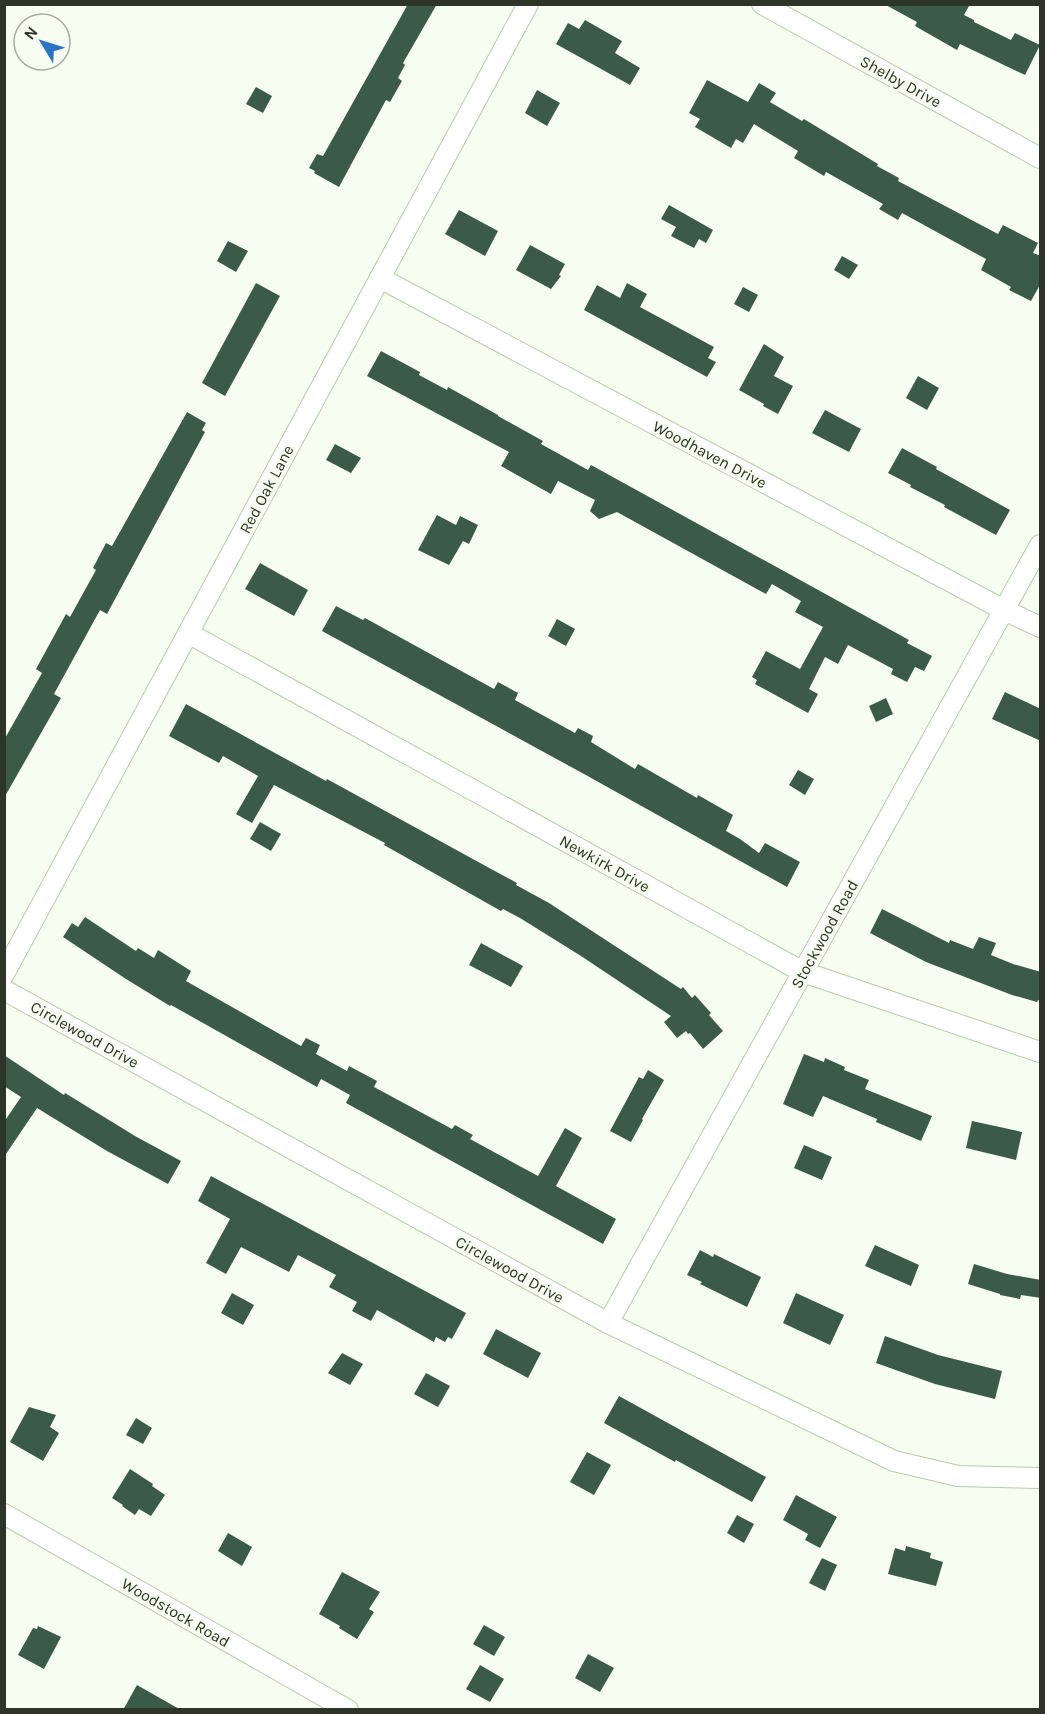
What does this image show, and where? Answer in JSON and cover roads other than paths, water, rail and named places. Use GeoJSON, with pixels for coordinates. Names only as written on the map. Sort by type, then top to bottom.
{"type":"FeatureCollection","features":[{"type":"Feature","properties":{"kind":"street","name":"Red Oak Lane"},"geometry":{"type":"LineString","coordinates":[[4,974],[528,4]]}},
{"type":"Feature","properties":{"kind":"street","name":"Shelby Drive"},"geometry":{"type":"LineString","coordinates":[[762,4],[1041,158]]}},
{"type":"Feature","properties":{"kind":"street","name":"Woodhaven Drive"},"geometry":{"type":"LineString","coordinates":[[380,278],[1004,610],[1041,627]]}},
{"type":"Feature","properties":{"kind":"street","name":"Stockwood Road"},"geometry":{"type":"LineString","coordinates":[[608,1323],[1041,545]]}},
{"type":"Feature","properties":{"kind":"street","name":"Newkirk Drive"},"geometry":{"type":"LineString","coordinates":[[188,633],[803,972],[1041,1052]]}},
{"type":"Feature","properties":{"kind":"street","name":"Circlewood Drive"},"geometry":{"type":"LineString","coordinates":[[4,990],[608,1323],[894,1461],[958,1476],[1041,1478]]}},
{"type":"Feature","properties":{"kind":"street","name":"Woodstock Road"},"geometry":{"type":"LineString","coordinates":[[4,1514],[348,1710]]}}]}
